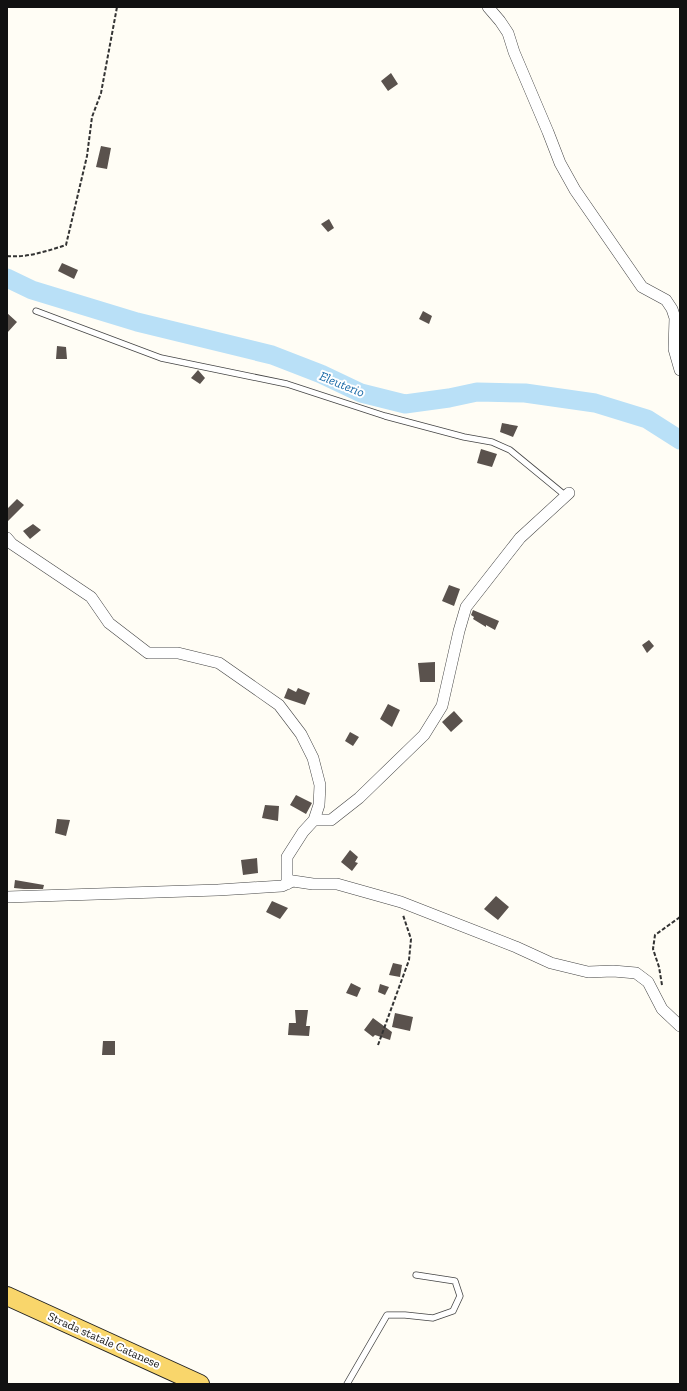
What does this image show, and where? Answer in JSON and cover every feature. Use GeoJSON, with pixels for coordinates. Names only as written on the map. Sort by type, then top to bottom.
{"type":"FeatureCollection","features":[{"type":"Feature","properties":{"kind":"main road","name":"Strada statale Catanese"},"geometry":{"type":"LineString","coordinates":[[7,1296],[200,1384]]}},
{"type":"Feature","properties":{"kind":"street"},"geometry":{"type":"LineString","coordinates":[[488,7],[508,33],[514,52],[560,163],[575,190],[642,287],[666,300],[672,309],[675,318],[674,349],[680,370]]}},
{"type":"Feature","properties":{"kind":"street"},"geometry":{"type":"LineString","coordinates":[[314,820],[331,820],[359,798],[424,735],[442,706],[466,607],[520,538],[568,494]]}},
{"type":"Feature","properties":{"kind":"street"},"geometry":{"type":"LineString","coordinates":[[7,538],[12,544],[91,597],[109,623],[148,653],[178,653],[219,663],[279,705],[301,734],[314,758],[320,785],[319,805],[314,820],[303,832],[287,857],[287,884]]}},
{"type":"Feature","properties":{"kind":"street"},"geometry":{"type":"LineString","coordinates":[[7,897],[41,895],[76,896],[218,890],[282,886],[293,881],[313,884],[337,884],[397,901],[516,947],[551,963],[588,972],[613,971],[636,973],[648,982],[662,1009],[680,1026]]}},
{"type":"Feature","properties":{"kind":"lane"},"geometry":{"type":"LineString","coordinates":[[36,311],[161,358],[287,384],[385,416],[464,437],[492,442],[510,450],[568,494]]}},
{"type":"Feature","properties":{"kind":"lane"},"geometry":{"type":"LineString","coordinates":[[347,1384],[387,1314],[432,1318],[453,1311],[460,1296],[455,1281],[416,1275]]}},
{"type":"Feature","properties":{"kind":"path"},"geometry":{"type":"LineString","coordinates":[[7,256],[18,257],[45,252],[66,245],[87,156],[92,117],[101,93],[116,7]]}},
{"type":"Feature","properties":{"kind":"path"},"geometry":{"type":"LineString","coordinates":[[378,1045],[409,960],[411,939],[397,901]]}},
{"type":"Feature","properties":{"kind":"path"},"geometry":{"type":"LineString","coordinates":[[662,988],[659,967],[653,949],[655,935],[680,917]]}},
{"type":"Feature","properties":{"kind":"building"},"geometry":{"type":"Polygon","coordinates":[[[391,73],[398,84],[388,91],[381,81],[391,73]]]}},
{"type":"Feature","properties":{"kind":"building"},"geometry":{"type":"Polygon","coordinates":[[[101,146],[111,148],[107,169],[96,167],[101,146]]]}},
{"type":"Feature","properties":{"kind":"building"},"geometry":{"type":"Polygon","coordinates":[[[329,219],[334,228],[328,232],[321,224],[329,219]]]}},
{"type":"Feature","properties":{"kind":"building"},"geometry":{"type":"Polygon","coordinates":[[[62,263],[78,270],[74,279],[58,271],[62,263]]]}},
{"type":"Feature","properties":{"kind":"building"},"geometry":{"type":"Polygon","coordinates":[[[423,311],[432,316],[429,324],[419,319],[423,311]]]}},
{"type":"Feature","properties":{"kind":"building"},"geometry":{"type":"Polygon","coordinates":[[[7,313],[17,322],[7,333],[7,313]]]}},
{"type":"Feature","properties":{"kind":"building"},"geometry":{"type":"Polygon","coordinates":[[[57,346],[66,347],[67,359],[56,359],[57,346]]]}},
{"type":"Feature","properties":{"kind":"building"},"geometry":{"type":"Polygon","coordinates":[[[198,370],[205,378],[200,384],[191,378],[198,370]]]}},
{"type":"Feature","properties":{"kind":"building"},"geometry":{"type":"Polygon","coordinates":[[[502,423],[518,426],[513,437],[500,432],[502,423]]]}},
{"type":"Feature","properties":{"kind":"building"},"geometry":{"type":"Polygon","coordinates":[[[481,449],[497,454],[492,467],[477,463],[481,449]]]}},
{"type":"Feature","properties":{"kind":"building"},"geometry":{"type":"Polygon","coordinates":[[[17,499],[24,505],[7,522],[7,509],[17,499]]]}},
{"type":"Feature","properties":{"kind":"building"},"geometry":{"type":"Polygon","coordinates":[[[33,524],[41,530],[30,539],[23,531],[33,524]]]}},
{"type":"Feature","properties":{"kind":"building"},"geometry":{"type":"Polygon","coordinates":[[[449,585],[460,589],[454,606],[442,601],[449,585]]]}},
{"type":"Feature","properties":{"kind":"building"},"geometry":{"type":"Polygon","coordinates":[[[473,610],[499,621],[495,630],[486,625],[486,627],[473,619],[474,617],[471,615],[473,610]]]}},
{"type":"Feature","properties":{"kind":"building"},"geometry":{"type":"Polygon","coordinates":[[[649,640],[654,646],[647,653],[642,645],[649,640]]]}},
{"type":"Feature","properties":{"kind":"building"},"geometry":{"type":"Polygon","coordinates":[[[435,662],[435,682],[420,682],[418,663],[435,662]]]}},
{"type":"Feature","properties":{"kind":"building"},"geometry":{"type":"Polygon","coordinates":[[[288,688],[296,692],[298,688],[310,693],[305,705],[284,698],[288,688]]]}},
{"type":"Feature","properties":{"kind":"building"},"geometry":{"type":"Polygon","coordinates":[[[388,704],[400,710],[392,727],[380,719],[388,704]]]}},
{"type":"Feature","properties":{"kind":"building"},"geometry":{"type":"Polygon","coordinates":[[[454,711],[463,721],[451,732],[442,722],[454,711]]]}},
{"type":"Feature","properties":{"kind":"building"},"geometry":{"type":"Polygon","coordinates":[[[350,732],[359,737],[353,746],[345,741],[350,732]]]}},
{"type":"Feature","properties":{"kind":"building"},"geometry":{"type":"Polygon","coordinates":[[[296,795],[312,803],[306,814],[290,805],[296,795]]]}},
{"type":"Feature","properties":{"kind":"building"},"geometry":{"type":"Polygon","coordinates":[[[265,805],[279,806],[278,821],[262,818],[265,805]]]}},
{"type":"Feature","properties":{"kind":"building"},"geometry":{"type":"Polygon","coordinates":[[[57,819],[70,820],[66,836],[55,833],[57,819]]]}},
{"type":"Feature","properties":{"kind":"building"},"geometry":{"type":"Polygon","coordinates":[[[350,850],[358,857],[355,862],[358,863],[352,871],[341,862],[350,850]]]}},
{"type":"Feature","properties":{"kind":"building"},"geometry":{"type":"Polygon","coordinates":[[[257,858],[258,873],[243,875],[241,860],[257,858]]]}},
{"type":"Feature","properties":{"kind":"building"},"geometry":{"type":"Polygon","coordinates":[[[15,880],[44,885],[43,889],[14,888],[15,880]]]}},
{"type":"Feature","properties":{"kind":"building"},"geometry":{"type":"Polygon","coordinates":[[[496,896],[509,907],[498,920],[484,909],[496,896]]]}},
{"type":"Feature","properties":{"kind":"building"},"geometry":{"type":"Polygon","coordinates":[[[272,901],[288,908],[280,919],[266,912],[272,901]]]}},
{"type":"Feature","properties":{"kind":"building"},"geometry":{"type":"Polygon","coordinates":[[[393,963],[402,965],[400,977],[389,975],[393,963]]]}},
{"type":"Feature","properties":{"kind":"building"},"geometry":{"type":"Polygon","coordinates":[[[351,983],[361,988],[357,997],[346,993],[351,983]]]}},
{"type":"Feature","properties":{"kind":"building"},"geometry":{"type":"Polygon","coordinates":[[[380,984],[389,987],[385,995],[378,992],[380,984]]]}},
{"type":"Feature","properties":{"kind":"building"},"geometry":{"type":"Polygon","coordinates":[[[295,1010],[308,1010],[306,1026],[310,1026],[309,1036],[288,1035],[289,1023],[296,1023],[295,1010]]]}},
{"type":"Feature","properties":{"kind":"building"},"geometry":{"type":"Polygon","coordinates":[[[395,1013],[413,1017],[410,1031],[392,1027],[395,1013]]]}},
{"type":"Feature","properties":{"kind":"building"},"geometry":{"type":"Polygon","coordinates":[[[373,1018],[392,1032],[390,1040],[375,1035],[373,1037],[364,1030],[373,1018]]]}},
{"type":"Feature","properties":{"kind":"building"},"geometry":{"type":"Polygon","coordinates":[[[103,1041],[115,1041],[115,1055],[102,1055],[103,1041]]]}},
{"type":"Feature","properties":{"kind":"waterway","name":"Eleuterio"},"geometry":{"type":"LineString","coordinates":[[7,278],[32,290],[137,322],[272,355],[321,374],[361,393],[405,404],[449,398],[477,392],[525,393],[595,403],[647,419],[680,440]]}}]}
